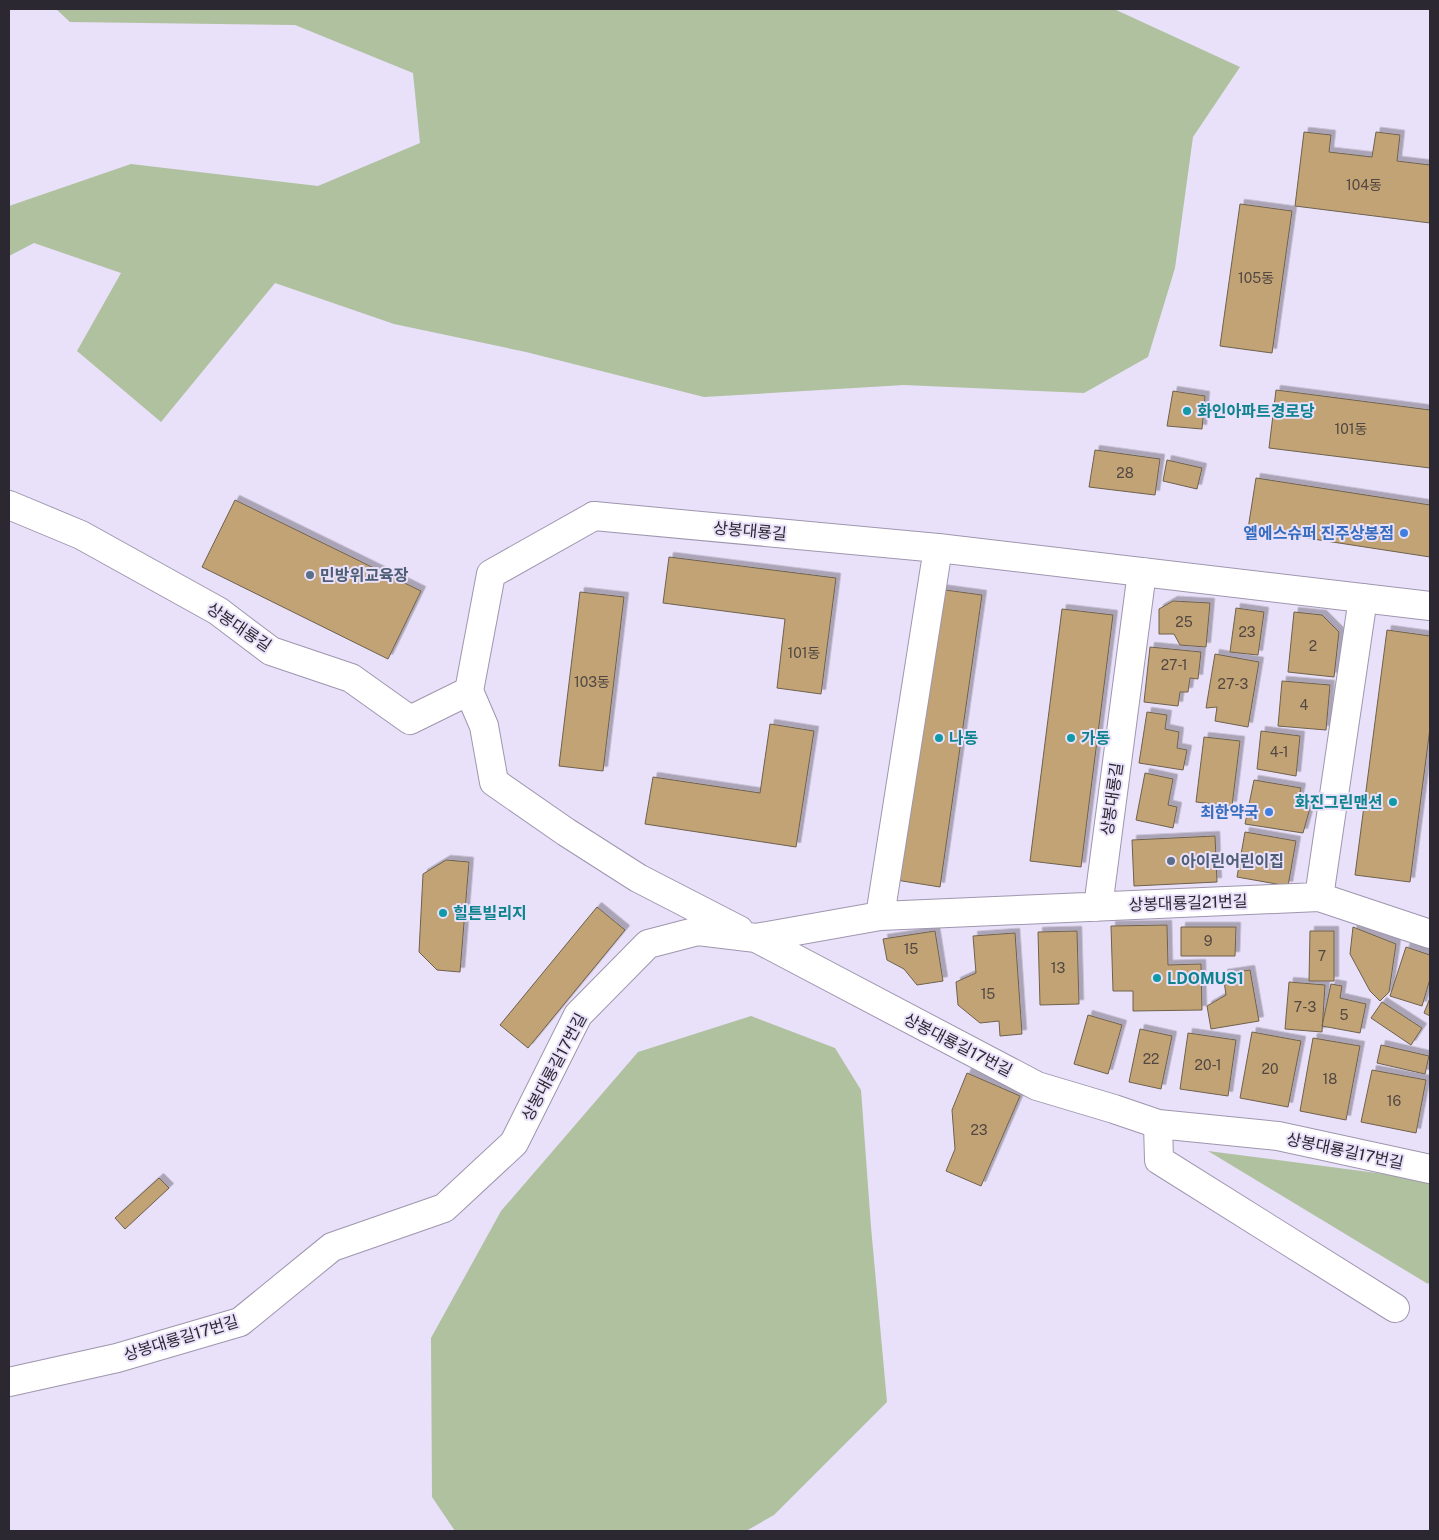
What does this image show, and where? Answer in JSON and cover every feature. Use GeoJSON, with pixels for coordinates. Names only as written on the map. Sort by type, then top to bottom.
{"type":"FeatureCollection","features":[{"type":"Feature","properties":{"kind":"street","name":"상봉대룡길"},"geometry":{"type":"LineString","coordinates":[[9,505],[80,535],[209,606],[271,651],[351,678],[410,720],[469,691],[492,574],[594,516],[938,548],[1430,606]]}},
{"type":"Feature","properties":{"kind":"street"},"geometry":{"type":"LineString","coordinates":[[880,916],[938,548]]}},
{"type":"Feature","properties":{"kind":"street","name":"상봉대룡길"},"geometry":{"type":"LineString","coordinates":[[1098,907],[1142,572]]}},
{"type":"Feature","properties":{"kind":"street"},"geometry":{"type":"LineString","coordinates":[[1363,598],[1319,897],[1430,934]]}},
{"type":"Feature","properties":{"kind":"street"},"geometry":{"type":"LineString","coordinates":[[469,691],[484,726],[494,782],[566,832],[638,878],[756,938]]}},
{"type":"Feature","properties":{"kind":"street","name":"상봉대룡길21번길"},"geometry":{"type":"LineString","coordinates":[[756,938],[880,916],[1319,897]]}},
{"type":"Feature","properties":{"kind":"street","name":"상봉대룡길17번길"},"geometry":{"type":"LineString","coordinates":[[9,1382],[117,1358],[240,1322],[332,1247],[444,1208],[514,1143],[578,1015],[648,944],[698,931],[756,938],[1037,1086],[1158,1124],[1278,1136],[1430,1169]]}},
{"type":"Feature","properties":{"kind":"street"},"geometry":{"type":"LineString","coordinates":[[1158,1124],[1159,1160],[1395,1308]]}},
{"type":"Feature","properties":{"kind":"green space"},"geometry":{"type":"Polygon","coordinates":[[[56,9],[1114,9],[1240,67],[1193,137],[1175,268],[1148,357],[1084,393],[904,385],[704,397],[526,352],[394,324],[275,283],[161,422],[77,351],[121,273],[34,243],[9,256],[9,206],[131,164],[318,186],[420,143],[413,73],[295,25],[70,22],[56,9]]]}},
{"type":"Feature","properties":{"kind":"green space"},"geometry":{"type":"Polygon","coordinates":[[[751,1016],[835,1048],[861,1090],[887,1402],[774,1515],[746,1531],[455,1531],[432,1497],[431,1338],[501,1211],[638,1052],[751,1016]]]}},
{"type":"Feature","properties":{"kind":"green space"},"geometry":{"type":"Polygon","coordinates":[[[1208,1151],[1430,1180],[1430,1280],[1428,1284],[1208,1151]]]}},
{"type":"Feature","properties":{"kind":"building"},"geometry":{"type":"Polygon","coordinates":[[[1304,132],[1331,135],[1329,152],[1372,157],[1376,132],[1400,135],[1397,161],[1430,165],[1430,223],[1295,206],[1304,132]]]}},
{"type":"Feature","properties":{"kind":"building"},"geometry":{"type":"Polygon","coordinates":[[[1240,204],[1292,211],[1272,353],[1220,346],[1240,204]]]}},
{"type":"Feature","properties":{"kind":"building"},"geometry":{"type":"Polygon","coordinates":[[[1276,390],[1430,410],[1430,468],[1269,448],[1276,390]]]}},
{"type":"Feature","properties":{"kind":"building","name":"화인아파트경로당"},"geometry":{"type":"Polygon","coordinates":[[[1173,391],[1205,396],[1202,429],[1167,426],[1173,391]]]}},
{"type":"Feature","properties":{"kind":"building"},"geometry":{"type":"Polygon","coordinates":[[[1095,450],[1160,459],[1155,495],[1089,487],[1095,450]]]}},
{"type":"Feature","properties":{"kind":"building"},"geometry":{"type":"Polygon","coordinates":[[[1167,460],[1202,468],[1197,489],[1163,481],[1167,460]]]}},
{"type":"Feature","properties":{"kind":"building"},"geometry":{"type":"Polygon","coordinates":[[[1256,478],[1430,505],[1430,557],[1248,529],[1256,478]]]}},
{"type":"Feature","properties":{"kind":"building"},"geometry":{"type":"Polygon","coordinates":[[[235,500],[421,591],[388,659],[202,567],[235,500]]]}},
{"type":"Feature","properties":{"kind":"building"},"geometry":{"type":"Polygon","coordinates":[[[669,557],[836,578],[821,694],[777,688],[785,619],[663,603],[669,557]]]}},
{"type":"Feature","properties":{"kind":"building","name":"나동"},"geometry":{"type":"Polygon","coordinates":[[[938,589],[982,595],[940,887],[896,880],[938,589]]]}},
{"type":"Feature","properties":{"kind":"building"},"geometry":{"type":"Polygon","coordinates":[[[580,592],[624,597],[603,771],[559,766],[580,592]]]}},
{"type":"Feature","properties":{"kind":"building"},"geometry":{"type":"Polygon","coordinates":[[[1173,601],[1210,603],[1206,647],[1180,645],[1174,634],[1159,634],[1159,609],[1173,601]]]}},
{"type":"Feature","properties":{"kind":"building"},"geometry":{"type":"Polygon","coordinates":[[[1236,608],[1264,612],[1258,655],[1230,652],[1236,608]]]}},
{"type":"Feature","properties":{"kind":"building","name":"가동"},"geometry":{"type":"Polygon","coordinates":[[[1062,609],[1113,615],[1081,867],[1030,861],[1062,609]]]}},
{"type":"Feature","properties":{"kind":"building"},"geometry":{"type":"Polygon","coordinates":[[[1294,612],[1322,615],[1339,632],[1334,677],[1288,672],[1294,612]]]}},
{"type":"Feature","properties":{"kind":"building","name":"화진그린맨션"},"geometry":{"type":"Polygon","coordinates":[[[1387,630],[1430,636],[1430,728],[1410,882],[1355,875],[1387,630]]]}},
{"type":"Feature","properties":{"kind":"building"},"geometry":{"type":"Polygon","coordinates":[[[1150,647],[1201,652],[1198,679],[1190,678],[1188,692],[1180,692],[1178,706],[1144,702],[1150,647]]]}},
{"type":"Feature","properties":{"kind":"building"},"geometry":{"type":"Polygon","coordinates":[[[1215,654],[1259,662],[1248,727],[1215,721],[1217,707],[1206,708],[1215,654]]]}},
{"type":"Feature","properties":{"kind":"building"},"geometry":{"type":"Polygon","coordinates":[[[1282,681],[1330,685],[1326,730],[1278,726],[1282,681]]]}},
{"type":"Feature","properties":{"kind":"building"},"geometry":{"type":"Polygon","coordinates":[[[1147,712],[1167,715],[1165,729],[1179,732],[1177,748],[1187,750],[1183,770],[1139,763],[1147,712]]]}},
{"type":"Feature","properties":{"kind":"building"},"geometry":{"type":"Polygon","coordinates":[[[770,724],[814,731],[796,847],[645,824],[653,777],[760,793],[770,724]]]}},
{"type":"Feature","properties":{"kind":"building"},"geometry":{"type":"Polygon","coordinates":[[[1261,731],[1300,736],[1296,776],[1257,769],[1261,731]]]}},
{"type":"Feature","properties":{"kind":"building"},"geometry":{"type":"Polygon","coordinates":[[[1204,737],[1240,741],[1232,806],[1196,802],[1204,737]]]}},
{"type":"Feature","properties":{"kind":"building"},"geometry":{"type":"Polygon","coordinates":[[[1145,773],[1173,779],[1168,805],[1177,807],[1173,828],[1136,820],[1145,773]]]}},
{"type":"Feature","properties":{"kind":"building"},"geometry":{"type":"Polygon","coordinates":[[[1254,780],[1301,788],[1297,806],[1310,808],[1303,833],[1245,824],[1254,780]]]}},
{"type":"Feature","properties":{"kind":"building"},"geometry":{"type":"Polygon","coordinates":[[[1245,832],[1296,841],[1288,886],[1237,877],[1245,832]]]}},
{"type":"Feature","properties":{"kind":"building"},"geometry":{"type":"Polygon","coordinates":[[[1215,836],[1217,882],[1134,886],[1132,840],[1215,836]]]}},
{"type":"Feature","properties":{"kind":"building","name":"힐튼빌리지"},"geometry":{"type":"Polygon","coordinates":[[[446,860],[469,862],[460,972],[437,970],[419,952],[423,874],[446,860]]]}},
{"type":"Feature","properties":{"kind":"building"},"geometry":{"type":"Polygon","coordinates":[[[597,907],[625,930],[528,1048],[500,1025],[597,907]]]}},
{"type":"Feature","properties":{"kind":"building","name":"LDOMUS1"},"geometry":{"type":"Polygon","coordinates":[[[1167,925],[1168,965],[1201,964],[1202,1010],[1133,1011],[1133,991],[1113,991],[1111,926],[1167,925]]]}},
{"type":"Feature","properties":{"kind":"building"},"geometry":{"type":"Polygon","coordinates":[[[1181,927],[1236,927],[1235,956],[1181,956],[1181,927]]]}},
{"type":"Feature","properties":{"kind":"building"},"geometry":{"type":"Polygon","coordinates":[[[1353,927],[1396,944],[1389,992],[1380,1001],[1370,991],[1350,954],[1353,927]]]}},
{"type":"Feature","properties":{"kind":"building"},"geometry":{"type":"Polygon","coordinates":[[[935,931],[943,981],[917,985],[904,969],[887,960],[883,939],[935,931]]]}},
{"type":"Feature","properties":{"kind":"building"},"geometry":{"type":"Polygon","coordinates":[[[1077,931],[1079,1004],[1040,1005],[1038,932],[1077,931]]]}},
{"type":"Feature","properties":{"kind":"building"},"geometry":{"type":"Polygon","coordinates":[[[1310,931],[1334,931],[1334,981],[1309,981],[1310,931]]]}},
{"type":"Feature","properties":{"kind":"building"},"geometry":{"type":"Polygon","coordinates":[[[1015,933],[1022,1034],[1000,1036],[999,1021],[980,1023],[958,1005],[956,982],[976,973],[973,936],[1015,933]]]}},
{"type":"Feature","properties":{"kind":"building"},"geometry":{"type":"Polygon","coordinates":[[[1406,947],[1430,955],[1430,979],[1422,1006],[1390,996],[1406,947]]]}},
{"type":"Feature","properties":{"kind":"building"},"geometry":{"type":"Polygon","coordinates":[[[1250,970],[1259,1021],[1211,1029],[1207,1006],[1226,995],[1223,974],[1250,970]]]}},
{"type":"Feature","properties":{"kind":"building"},"geometry":{"type":"Polygon","coordinates":[[[1289,982],[1325,985],[1322,1032],[1285,1029],[1289,982]]]}},
{"type":"Feature","properties":{"kind":"building"},"geometry":{"type":"Polygon","coordinates":[[[1331,984],[1342,986],[1340,998],[1366,1004],[1360,1033],[1322,1026],[1331,984]]]}},
{"type":"Feature","properties":{"kind":"building"},"geometry":{"type":"Polygon","coordinates":[[[1430,998],[1430,1016],[1424,1013],[1430,998]]]}},
{"type":"Feature","properties":{"kind":"building"},"geometry":{"type":"Polygon","coordinates":[[[1382,1002],[1422,1028],[1411,1045],[1371,1018],[1382,1002]]]}},
{"type":"Feature","properties":{"kind":"building"},"geometry":{"type":"Polygon","coordinates":[[[1088,1015],[1122,1025],[1108,1074],[1074,1064],[1088,1015]]]}},
{"type":"Feature","properties":{"kind":"building"},"geometry":{"type":"Polygon","coordinates":[[[1140,1029],[1172,1036],[1161,1089],[1129,1082],[1140,1029]]]}},
{"type":"Feature","properties":{"kind":"building"},"geometry":{"type":"Polygon","coordinates":[[[1252,1032],[1301,1041],[1288,1107],[1240,1098],[1252,1032]]]}},
{"type":"Feature","properties":{"kind":"building"},"geometry":{"type":"Polygon","coordinates":[[[1188,1033],[1236,1040],[1228,1096],[1180,1089],[1188,1033]]]}},
{"type":"Feature","properties":{"kind":"building"},"geometry":{"type":"Polygon","coordinates":[[[1313,1038],[1360,1046],[1346,1120],[1300,1111],[1313,1038]]]}},
{"type":"Feature","properties":{"kind":"building"},"geometry":{"type":"Polygon","coordinates":[[[1381,1045],[1429,1056],[1425,1074],[1377,1063],[1381,1045]]]}},
{"type":"Feature","properties":{"kind":"building"},"geometry":{"type":"Polygon","coordinates":[[[1372,1070],[1426,1080],[1416,1133],[1361,1122],[1372,1070]]]}},
{"type":"Feature","properties":{"kind":"building"},"geometry":{"type":"Polygon","coordinates":[[[967,1073],[1020,1096],[981,1186],[946,1171],[955,1149],[952,1110],[967,1073]]]}},
{"type":"Feature","properties":{"kind":"building"},"geometry":{"type":"Polygon","coordinates":[[[159,1178],[169,1188],[125,1229],[115,1218],[159,1178]]]}},
{"type":"Feature","properties":{"kind":"place","name":"화인아파트경로당"},"geometry":{"type":"Point","coordinates":[1187,411]}},
{"type":"Feature","properties":{"kind":"place","name":"엘에스슈퍼 진주상봉점"},"geometry":{"type":"Point","coordinates":[1404,533]}},
{"type":"Feature","properties":{"kind":"place","name":"민방위교육장"},"geometry":{"type":"Point","coordinates":[310,575]}},
{"type":"Feature","properties":{"kind":"place","name":"나동"},"geometry":{"type":"Point","coordinates":[939,738]}},
{"type":"Feature","properties":{"kind":"place","name":"가동"},"geometry":{"type":"Point","coordinates":[1071,738]}},
{"type":"Feature","properties":{"kind":"place","name":"화진그린맨션"},"geometry":{"type":"Point","coordinates":[1393,802]}},
{"type":"Feature","properties":{"kind":"place","name":"최한약국"},"geometry":{"type":"Point","coordinates":[1269,812]}},
{"type":"Feature","properties":{"kind":"place","name":"아이린어린이집"},"geometry":{"type":"Point","coordinates":[1171,861]}},
{"type":"Feature","properties":{"kind":"place","name":"힐튼빌리지"},"geometry":{"type":"Point","coordinates":[443,913]}},
{"type":"Feature","properties":{"kind":"place","name":"LDOMUS1"},"geometry":{"type":"Point","coordinates":[1157,978]}}]}
